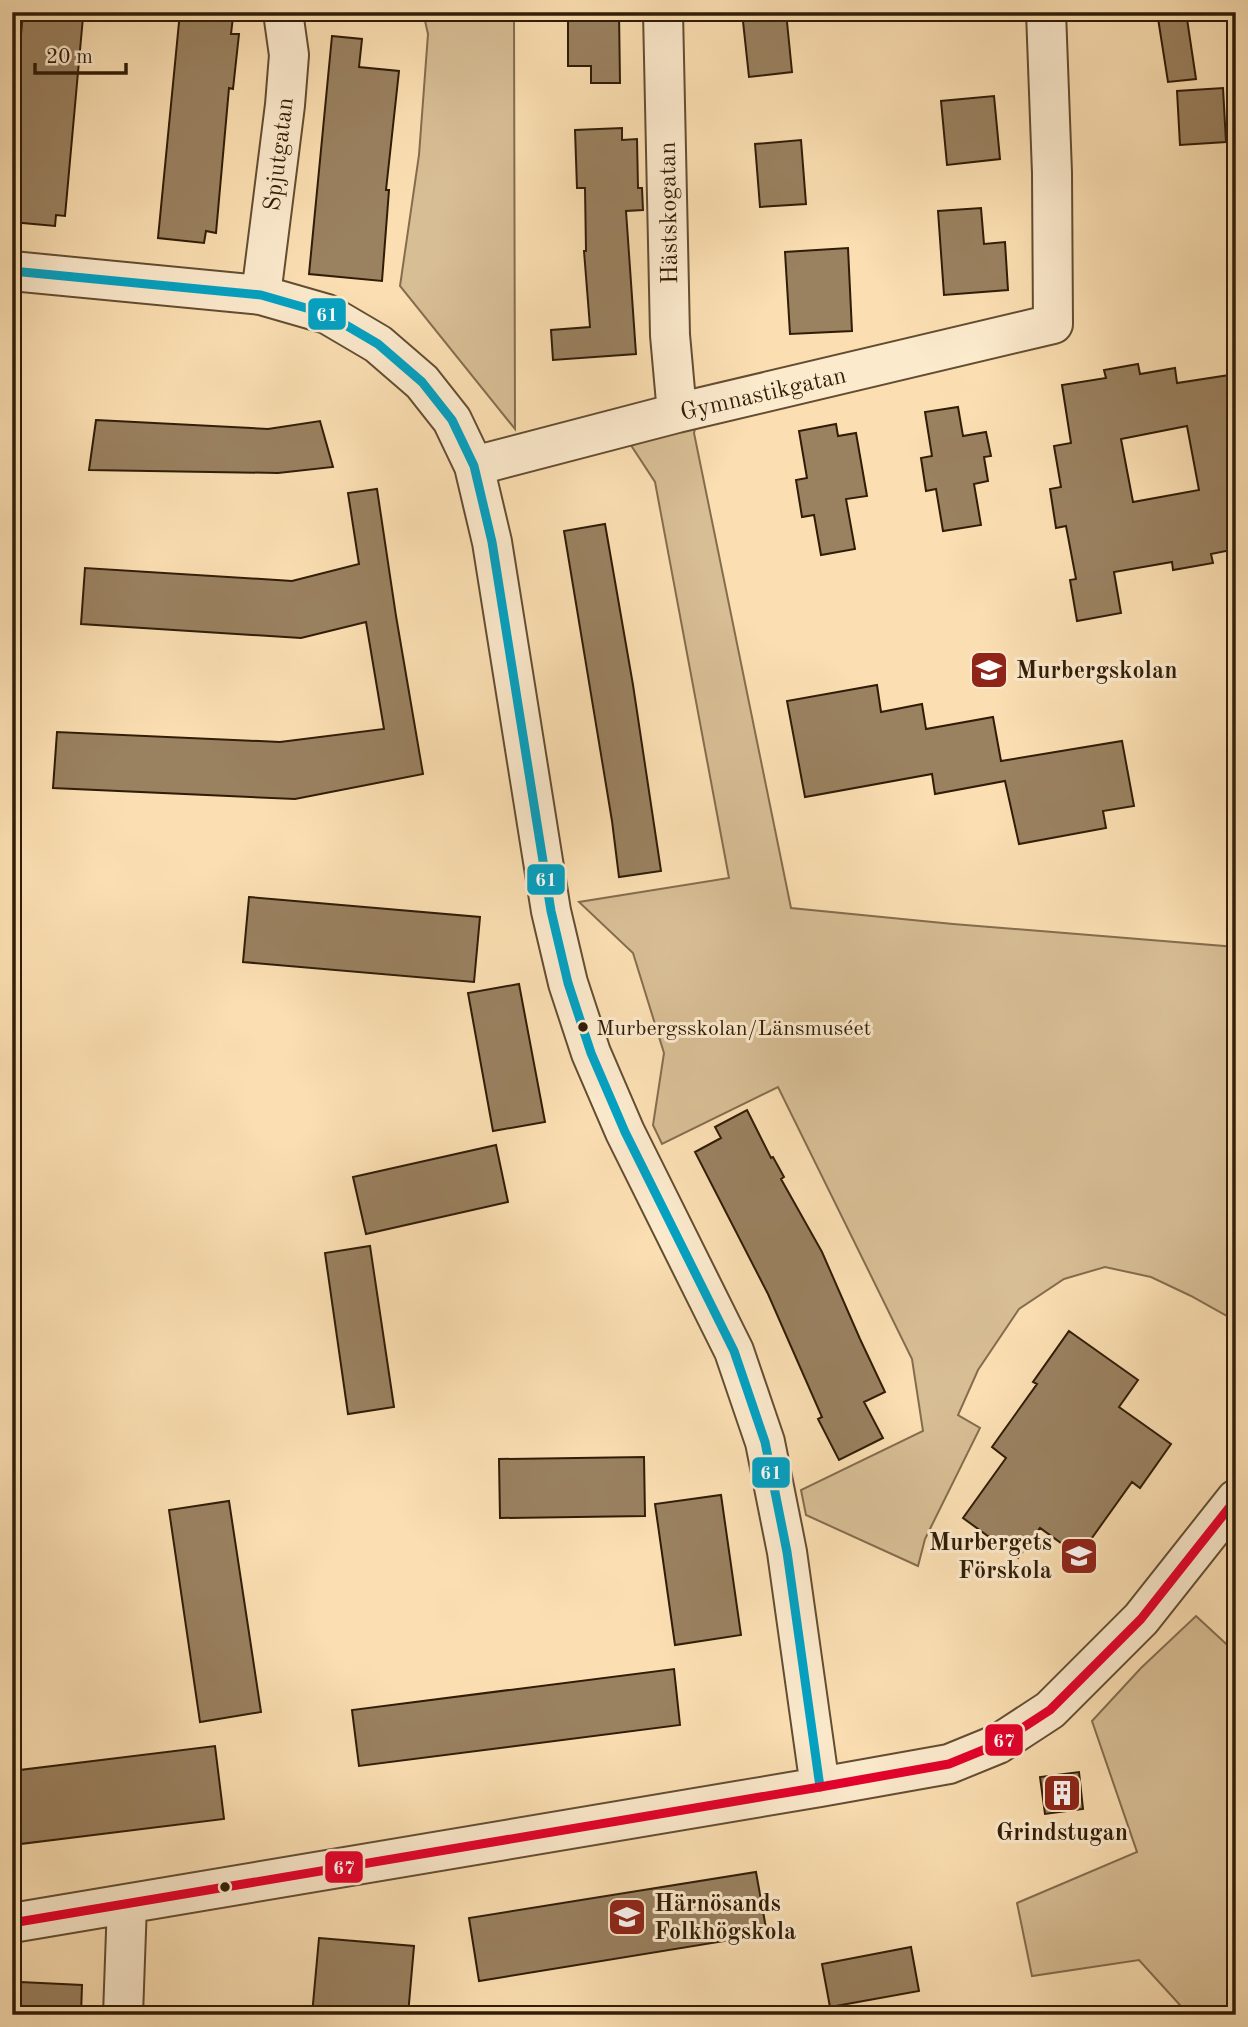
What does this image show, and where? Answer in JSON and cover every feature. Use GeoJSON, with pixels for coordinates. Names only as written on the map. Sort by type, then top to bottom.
{"type":"FeatureCollection","features":[{"type":"Feature","properties":{"kind":"street","name":"Spjutgatan"},"geometry":{"type":"LineString","coordinates":[[261,295],[289,55],[283,12]]}},
{"type":"Feature","properties":{"kind":"street","name":"Hästskogatan"},"geometry":{"type":"LineString","coordinates":[[663,12],[670,335],[677,413]]}},
{"type":"Feature","properties":{"kind":"street","name":"Gymnastikgatan"},"geometry":{"type":"LineString","coordinates":[[474,466],[677,413],[1053,324],[1052,173],[1046,12]]}},
{"type":"Feature","properties":{"kind":"street"},"geometry":{"type":"LineString","coordinates":[[12,271],[261,295],[327,314],[379,344],[422,382],[452,420],[474,466],[492,542],[551,911],[568,983],[590,1053],[625,1132],[734,1351],[765,1442],[787,1552],[820,1787]]}},
{"type":"Feature","properties":{"kind":"street"},"geometry":{"type":"LineString","coordinates":[[12,1923],[949,1763],[998,1744],[1050,1710],[1141,1619],[1236,1499]]}},
{"type":"Feature","properties":{"kind":"street"},"geometry":{"type":"LineString","coordinates":[[123,2015],[127,1904]]}},
{"type":"Feature","properties":{"kind":"shaded area"},"geometry":{"type":"Polygon","coordinates":[[[423,12],[514,12],[515,429],[400,286],[419,155],[428,34],[423,12]]]}},
{"type":"Feature","properties":{"kind":"shaded area"},"geometry":{"type":"Polygon","coordinates":[[[704,390],[694,433],[791,908],[1236,947],[1236,1321],[1151,1277],[1105,1267],[1064,1279],[1019,1309],[978,1370],[958,1415],[980,1428],[925,1539],[918,1566],[806,1515],[801,1490],[923,1431],[912,1359],[778,1087],[662,1144],[653,1125],[664,1053],[633,953],[579,902],[729,878],[655,482],[623,433],[704,390]]]}},
{"type":"Feature","properties":{"kind":"shaded area"},"geometry":{"type":"Polygon","coordinates":[[[1196,1616],[1236,1653],[1236,2015],[1189,2015],[1139,1960],[1032,1976],[1017,1903],[1137,1852],[1092,1721],[1141,1668],[1196,1616]]]}},
{"type":"Feature","properties":{"kind":"building"},"geometry":{"type":"Polygon","coordinates":[[[23,12],[75,12],[74,16],[83,17],[65,216],[56,215],[55,226],[12,222],[12,136],[23,12]]]}},
{"type":"Feature","properties":{"kind":"building"},"geometry":{"type":"Polygon","coordinates":[[[180,12],[233,17],[231,34],[239,34],[233,89],[229,88],[216,233],[206,231],[204,243],[158,238],[180,12]]]}},
{"type":"Feature","properties":{"kind":"building"},"geometry":{"type":"Polygon","coordinates":[[[568,12],[619,12],[620,83],[591,83],[591,66],[568,66],[568,12]]]}},
{"type":"Feature","properties":{"kind":"building"},"geometry":{"type":"Polygon","coordinates":[[[742,12],[786,12],[792,72],[749,77],[742,12]]]}},
{"type":"Feature","properties":{"kind":"building"},"geometry":{"type":"Polygon","coordinates":[[[1157,12],[1186,12],[1196,79],[1168,82],[1157,12]]]}},
{"type":"Feature","properties":{"kind":"building"},"geometry":{"type":"Polygon","coordinates":[[[332,36],[362,39],[359,67],[399,71],[386,190],[389,190],[382,281],[309,274],[332,36]]]}},
{"type":"Feature","properties":{"kind":"building"},"geometry":{"type":"Polygon","coordinates":[[[1223,88],[1226,142],[1180,145],[1177,91],[1223,88]]]}},
{"type":"Feature","properties":{"kind":"building"},"geometry":{"type":"Polygon","coordinates":[[[994,96],[1000,159],[947,165],[941,101],[994,96]]]}},
{"type":"Feature","properties":{"kind":"building"},"geometry":{"type":"Polygon","coordinates":[[[622,128],[622,140],[637,139],[638,188],[642,188],[643,210],[626,211],[636,354],[553,360],[551,330],[590,327],[584,251],[585,188],[577,188],[575,130],[622,128]]]}},
{"type":"Feature","properties":{"kind":"building"},"geometry":{"type":"Polygon","coordinates":[[[801,140],[806,204],[760,207],[755,144],[801,140]]]}},
{"type":"Feature","properties":{"kind":"building"},"geometry":{"type":"Polygon","coordinates":[[[981,208],[984,244],[1005,242],[1008,290],[944,295],[938,211],[981,208]]]}},
{"type":"Feature","properties":{"kind":"building"},"geometry":{"type":"Polygon","coordinates":[[[848,248],[852,331],[790,334],[785,252],[848,248]]]}},
{"type":"Feature","properties":{"kind":"building"},"geometry":{"type":"Polygon","coordinates":[[[1138,364],[1140,374],[1175,368],[1177,383],[1236,374],[1236,549],[1211,554],[1213,563],[1173,570],[1172,562],[1114,572],[1121,613],[1077,621],[1070,580],[1076,579],[1066,526],[1056,528],[1050,489],[1061,487],[1054,446],[1071,443],[1062,385],[1106,378],[1104,370],[1138,364]],[[1187,426],[1121,439],[1133,502],[1199,490],[1187,426]]]}},
{"type":"Feature","properties":{"kind":"building"},"geometry":{"type":"Polygon","coordinates":[[[958,407],[963,436],[986,432],[991,456],[984,457],[988,481],[974,484],[981,525],[943,531],[936,489],[926,491],[921,458],[932,456],[925,412],[958,407]]]}},
{"type":"Feature","properties":{"kind":"building"},"geometry":{"type":"Polygon","coordinates":[[[96,420],[268,429],[320,421],[333,467],[278,473],[89,470],[96,420]]]}},
{"type":"Feature","properties":{"kind":"building"},"geometry":{"type":"Polygon","coordinates":[[[836,424],[838,436],[856,433],[867,496],[846,499],[855,549],[821,555],[814,515],[802,517],[796,480],[807,478],[799,431],[836,424]]]}},
{"type":"Feature","properties":{"kind":"building"},"geometry":{"type":"Polygon","coordinates":[[[377,489],[423,774],[295,799],[53,788],[57,732],[280,742],[384,729],[366,622],[301,638],[81,624],[85,568],[292,581],[359,564],[348,493],[377,489]]]}},
{"type":"Feature","properties":{"kind":"building"},"geometry":{"type":"Polygon","coordinates":[[[605,524],[661,871],[619,877],[564,531],[605,524]]]}},
{"type":"Feature","properties":{"kind":"building"},"geometry":{"type":"Polygon","coordinates":[[[877,685],[881,712],[922,704],[926,729],[993,717],[1001,761],[1122,741],[1134,806],[1103,811],[1106,828],[1019,844],[1005,781],[935,794],[932,774],[805,797],[787,701],[877,685]]]}},
{"type":"Feature","properties":{"kind":"building"},"geometry":{"type":"Polygon","coordinates":[[[249,897],[480,917],[474,982],[243,962],[249,897]]]}},
{"type":"Feature","properties":{"kind":"building"},"geometry":{"type":"Polygon","coordinates":[[[519,984],[545,1122],[493,1131],[468,993],[519,984]]]}},
{"type":"Feature","properties":{"kind":"building"},"geometry":{"type":"Polygon","coordinates":[[[747,1110],[771,1158],[773,1157],[784,1177],[781,1179],[822,1252],[885,1392],[864,1402],[883,1438],[839,1460],[818,1419],[822,1417],[768,1294],[695,1152],[721,1138],[715,1127],[747,1110]]]}},
{"type":"Feature","properties":{"kind":"building"},"geometry":{"type":"Polygon","coordinates":[[[496,1145],[508,1202],[366,1234],[353,1177],[496,1145]]]}},
{"type":"Feature","properties":{"kind":"building"},"geometry":{"type":"Polygon","coordinates":[[[370,1246],[394,1407],[348,1414],[325,1253],[370,1246]]]}},
{"type":"Feature","properties":{"kind":"building"},"geometry":{"type":"Polygon","coordinates":[[[1069,1331],[1138,1380],[1119,1407],[1171,1444],[1140,1488],[1132,1482],[1079,1556],[1040,1528],[1018,1558],[963,1518],[1006,1458],[992,1447],[1037,1384],[1033,1382],[1069,1331]]]}},
{"type":"Feature","properties":{"kind":"building"},"geometry":{"type":"Polygon","coordinates":[[[644,1457],[645,1516],[500,1518],[499,1459],[644,1457]]]}},
{"type":"Feature","properties":{"kind":"building"},"geometry":{"type":"Polygon","coordinates":[[[721,1495],[741,1635],[675,1645],[655,1504],[721,1495]]]}},
{"type":"Feature","properties":{"kind":"building"},"geometry":{"type":"Polygon","coordinates":[[[229,1501],[261,1712],[200,1722],[169,1510],[229,1501]]]}},
{"type":"Feature","properties":{"kind":"building"},"geometry":{"type":"Polygon","coordinates":[[[674,1669],[680,1725],[359,1766],[352,1710],[674,1669]]]}},
{"type":"Feature","properties":{"kind":"building"},"geometry":{"type":"Polygon","coordinates":[[[215,1746],[224,1819],[12,1845],[12,1771],[215,1746]]]}},
{"type":"Feature","properties":{"kind":"building","name":"Grindstugan"},"geometry":{"type":"Polygon","coordinates":[[[1079,1772],[1083,1809],[1045,1814],[1040,1777],[1079,1772]]]}},
{"type":"Feature","properties":{"kind":"building"},"geometry":{"type":"Polygon","coordinates":[[[756,1872],[767,1934],[479,1981],[469,1918],[756,1872]]]}},
{"type":"Feature","properties":{"kind":"building"},"geometry":{"type":"Polygon","coordinates":[[[319,1938],[414,1946],[408,2015],[312,2015],[319,1938]]]}},
{"type":"Feature","properties":{"kind":"building"},"geometry":{"type":"Polygon","coordinates":[[[911,1947],[919,1991],[830,2007],[822,1964],[911,1947]]]}},
{"type":"Feature","properties":{"kind":"building"},"geometry":{"type":"Polygon","coordinates":[[[20,1982],[82,1985],[81,2015],[19,2013],[20,1982]]]}},
{"type":"Feature","properties":{"kind":"transit line","name":"61"},"geometry":{"type":"LineString","coordinates":[[12,271],[261,295],[327,314],[378,344],[422,382],[452,420],[474,466],[492,542],[551,911],[568,983],[591,1053],[625,1132],[734,1351],[765,1442],[787,1552],[820,1787]]}},
{"type":"Feature","properties":{"kind":"transit line","name":"67"},"geometry":{"type":"LineString","coordinates":[[12,1923],[949,1764],[998,1744],[1050,1710],[1141,1619],[1236,1499]]}},
{"type":"Feature","properties":{"kind":"place","name":"Murbergskolan"},"geometry":{"type":"Point","coordinates":[989,670]}},
{"type":"Feature","properties":{"kind":"place","name":"Murbergsskolan/Länsmuséet"},"geometry":{"type":"Point","coordinates":[583,1027]}},
{"type":"Feature","properties":{"kind":"place","name":"Murbergets Förskola"},"geometry":{"type":"Point","coordinates":[1079,1556]}},
{"type":"Feature","properties":{"kind":"place","name":"Grindstugan"},"geometry":{"type":"Point","coordinates":[1062,1793]}},
{"type":"Feature","properties":{"kind":"place","name":"Härnösands Folkhögskola"},"geometry":{"type":"Point","coordinates":[627,1917]}}]}
